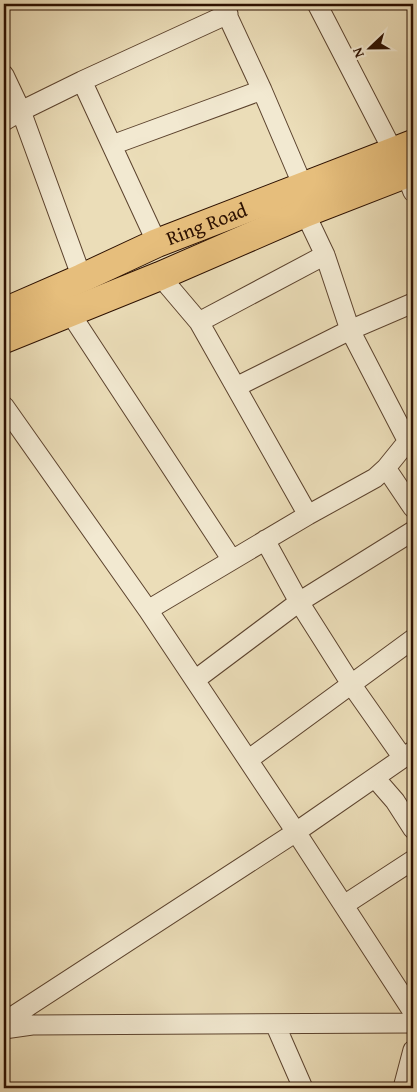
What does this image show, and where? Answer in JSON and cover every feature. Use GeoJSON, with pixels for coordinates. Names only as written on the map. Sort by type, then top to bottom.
{"type":"FeatureCollection","features":[{"type":"Feature","properties":{"kind":"main road","name":"Ring Road"},"geometry":{"type":"LineString","coordinates":[[4,312],[156,243],[303,186],[408,166]]}},
{"type":"Feature","properties":{"kind":"main road","name":"Ring Road"},"geometry":{"type":"LineString","coordinates":[[4,339],[160,276],[408,166]]}},
{"type":"Feature","properties":{"kind":"street"},"geometry":{"type":"LineString","coordinates":[[317,4],[408,166]]}},
{"type":"Feature","properties":{"kind":"street"},"geometry":{"type":"LineString","coordinates":[[4,121],[225,9],[303,186]]}},
{"type":"Feature","properties":{"kind":"street"},"geometry":{"type":"LineString","coordinates":[[4,75],[21,111],[82,278]]}},
{"type":"Feature","properties":{"kind":"street"},"geometry":{"type":"LineString","coordinates":[[82,81],[156,243]]}},
{"type":"Feature","properties":{"kind":"street"},"geometry":{"type":"LineString","coordinates":[[112,145],[262,90]]}},
{"type":"Feature","properties":{"kind":"street"},"geometry":{"type":"LineString","coordinates":[[148,610],[374,478],[386,468],[403,447],[411,442],[350,330],[325,255],[305,213]]}},
{"type":"Feature","properties":{"kind":"street"},"geometry":{"type":"LineString","coordinates":[[199,322],[325,255]]}},
{"type":"Feature","properties":{"kind":"street"},"geometry":{"type":"LineString","coordinates":[[160,276],[199,322],[308,516]]}},
{"type":"Feature","properties":{"kind":"street"},"geometry":{"type":"LineString","coordinates":[[236,387],[350,330],[413,303]]}},
{"type":"Feature","properties":{"kind":"street"},"geometry":{"type":"LineString","coordinates":[[70,313],[232,560]]}},
{"type":"Feature","properties":{"kind":"street"},"geometry":{"type":"LineString","coordinates":[[4,406],[148,610],[413,1012]]}},
{"type":"Feature","properties":{"kind":"street"},"geometry":{"type":"LineString","coordinates":[[386,468],[413,508]]}},
{"type":"Feature","properties":{"kind":"street"},"geometry":{"type":"LineString","coordinates":[[195,680],[299,602],[413,531]]}},
{"type":"Feature","properties":{"kind":"street"},"geometry":{"type":"LineString","coordinates":[[4,1022],[296,832],[408,755],[351,684],[299,602],[265,540]]}},
{"type":"Feature","properties":{"kind":"street"},"geometry":{"type":"LineString","coordinates":[[248,760],[413,639]]}},
{"type":"Feature","properties":{"kind":"street"},"geometry":{"type":"LineString","coordinates":[[375,778],[395,801],[413,829]]}},
{"type":"Feature","properties":{"kind":"street"},"geometry":{"type":"LineString","coordinates":[[344,905],[413,860]]}},
{"type":"Feature","properties":{"kind":"street"},"geometry":{"type":"LineString","coordinates":[[275,1024],[303,1088]]}},
{"type":"Feature","properties":{"kind":"street"},"geometry":{"type":"LineString","coordinates":[[4,1029],[32,1025],[413,1024]]}},
{"type":"Feature","properties":{"kind":"street"},"geometry":{"type":"LineString","coordinates":[[403,1088],[413,1050]]}}]}
